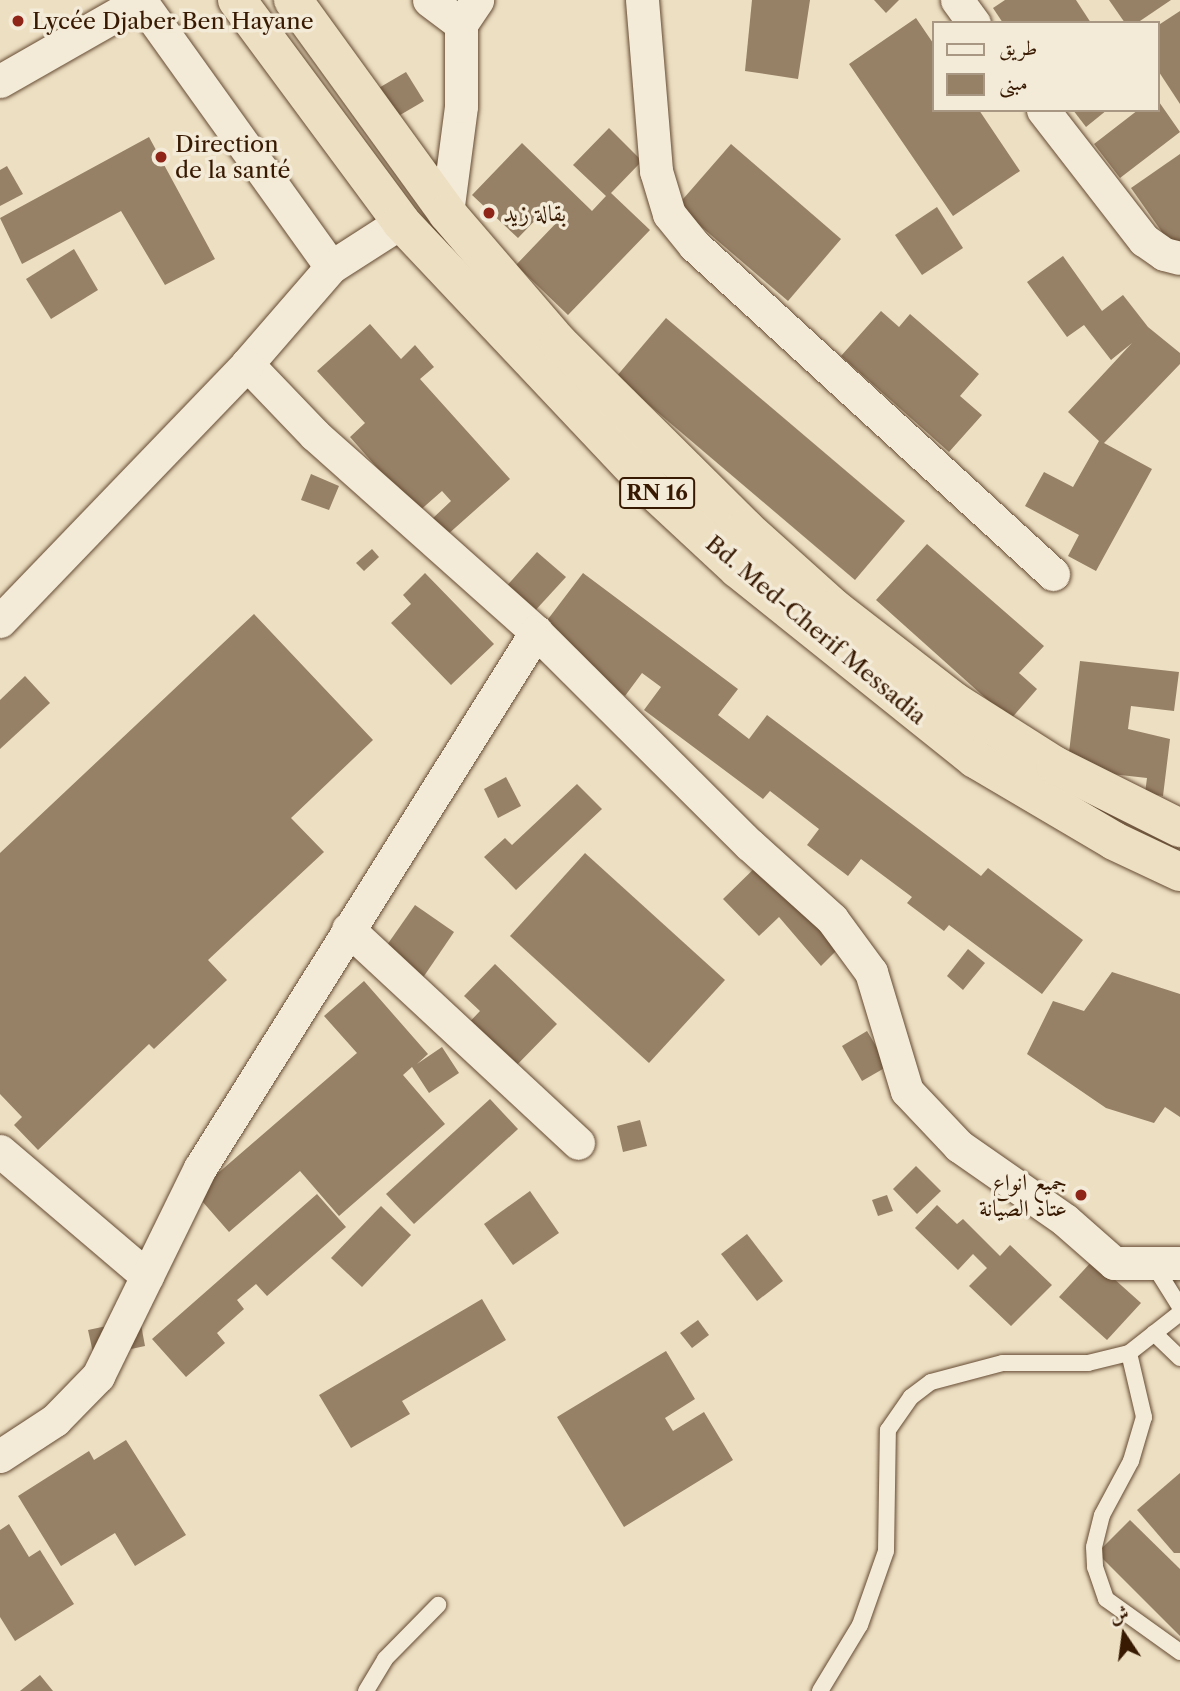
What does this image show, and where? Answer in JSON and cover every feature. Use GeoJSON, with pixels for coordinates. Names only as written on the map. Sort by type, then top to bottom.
{"type":"FeatureCollection","features":[{"type":"Feature","properties":{"kind":"highway","name":"Bd. Med-Cherif Messadia"},"geometry":{"type":"LineString","coordinates":[[237,0],[401,222],[655,492],[748,578],[975,759],[1114,841],[1180,872]]}},
{"type":"Feature","properties":{"kind":"highway","name":"Bd. Med-Cherif Messadia"},"geometry":{"type":"LineString","coordinates":[[293,0],[447,213],[559,343],[736,519],[835,609],[955,702],[1056,766],[1180,828]]}},
{"type":"Feature","properties":{"kind":"street"},"geometry":{"type":"LineString","coordinates":[[0,81],[141,0],[331,267]]}},
{"type":"Feature","properties":{"kind":"street"},"geometry":{"type":"LineString","coordinates":[[429,0],[469,12],[461,106],[447,213]]}},
{"type":"Feature","properties":{"kind":"street"},"geometry":{"type":"LineString","coordinates":[[642,0],[656,171],[669,214],[694,245],[1053,574]]}},
{"type":"Feature","properties":{"kind":"street"},"geometry":{"type":"LineString","coordinates":[[957,0],[973,21]]}},
{"type":"Feature","properties":{"kind":"street"},"geometry":{"type":"LineString","coordinates":[[1045,112],[1144,240],[1164,254],[1180,258]]}},
{"type":"Feature","properties":{"kind":"street"},"geometry":{"type":"LineString","coordinates":[[0,621],[152,459],[247,364],[331,267],[401,222]]}},
{"type":"Feature","properties":{"kind":"street"},"geometry":{"type":"LineString","coordinates":[[247,364],[315,435],[536,632],[749,844],[832,919],[871,972],[907,1091],[959,1146],[1065,1220],[1114,1263],[1167,1265]]}},
{"type":"Feature","properties":{"kind":"street"},"geometry":{"type":"LineString","coordinates":[[0,1456],[55,1420],[98,1376],[200,1168],[536,632]]}},
{"type":"Feature","properties":{"kind":"street"},"geometry":{"type":"LineString","coordinates":[[348,929],[578,1143]]}},
{"type":"Feature","properties":{"kind":"street"},"geometry":{"type":"LineString","coordinates":[[0,1151],[147,1276]]}},
{"type":"Feature","properties":{"kind":"lane"},"geometry":{"type":"LineString","coordinates":[[1167,1265],[1180,1307]]}},
{"type":"Feature","properties":{"kind":"lane"},"geometry":{"type":"LineString","coordinates":[[820,1691],[860,1625],[886,1551],[888,1430],[911,1397],[931,1382],[1003,1363],[1088,1363],[1129,1353],[1180,1313]]}},
{"type":"Feature","properties":{"kind":"lane"},"geometry":{"type":"LineString","coordinates":[[1154,1333],[1180,1358]]}},
{"type":"Feature","properties":{"kind":"lane"},"geometry":{"type":"LineString","coordinates":[[1129,1353],[1143,1417],[1131,1461],[1102,1515],[1094,1547],[1095,1567],[1106,1599],[1180,1652]]}},
{"type":"Feature","properties":{"kind":"lane"},"geometry":{"type":"LineString","coordinates":[[366,1691],[385,1659],[438,1605]]}},
{"type":"Feature","properties":{"kind":"building"},"geometry":{"type":"Polygon","coordinates":[[[752,0],[810,0],[798,79],[745,71],[752,0]]]}},
{"type":"Feature","properties":{"kind":"building"},"geometry":{"type":"Polygon","coordinates":[[[874,0],[899,0],[886,13],[874,0]]]}},
{"type":"Feature","properties":{"kind":"building"},"geometry":{"type":"Polygon","coordinates":[[[1005,0],[1076,0],[1090,21],[1002,21],[993,8],[1005,0]]]}},
{"type":"Feature","properties":{"kind":"building"},"geometry":{"type":"Polygon","coordinates":[[[1109,0],[1171,0],[1140,21],[1124,21],[1109,0]]]}},
{"type":"Feature","properties":{"kind":"building"},"geometry":{"type":"Polygon","coordinates":[[[1180,11],[1180,104],[1159,72],[1159,25],[1180,11]]]}},
{"type":"Feature","properties":{"kind":"building"},"geometry":{"type":"Polygon","coordinates":[[[916,18],[932,42],[932,112],[980,112],[1020,171],[953,216],[849,64],[916,18]]]}},
{"type":"Feature","properties":{"kind":"building"},"geometry":{"type":"Polygon","coordinates":[[[406,72],[424,101],[395,118],[377,89],[406,72]]]}},
{"type":"Feature","properties":{"kind":"building"},"geometry":{"type":"Polygon","coordinates":[[[1159,102],[1180,132],[1120,178],[1094,144],[1135,112],[1159,112],[1159,102]]]}},
{"type":"Feature","properties":{"kind":"building"},"geometry":{"type":"Polygon","coordinates":[[[1075,112],[1105,112],[1086,127],[1075,112]]]}},
{"type":"Feature","properties":{"kind":"building"},"geometry":{"type":"Polygon","coordinates":[[[609,128],[642,161],[611,193],[650,230],[568,315],[516,265],[560,219],[547,208],[518,238],[472,195],[522,143],[592,211],[606,196],[573,165],[609,128]]]}},
{"type":"Feature","properties":{"kind":"building"},"geometry":{"type":"Polygon","coordinates":[[[149,137],[215,259],[165,285],[121,211],[22,264],[0,218],[149,137]]]}},
{"type":"Feature","properties":{"kind":"building"},"geometry":{"type":"Polygon","coordinates":[[[731,144],[841,239],[788,301],[677,206],[731,144]]]}},
{"type":"Feature","properties":{"kind":"building"},"geometry":{"type":"Polygon","coordinates":[[[1180,154],[1180,249],[1176,252],[1131,188],[1180,154]]]}},
{"type":"Feature","properties":{"kind":"building"},"geometry":{"type":"Polygon","coordinates":[[[7,166],[23,194],[0,206],[0,170],[7,166]]]}},
{"type":"Feature","properties":{"kind":"building"},"geometry":{"type":"Polygon","coordinates":[[[937,207],[963,248],[922,275],[895,235],[937,207]]]}},
{"type":"Feature","properties":{"kind":"building"},"geometry":{"type":"Polygon","coordinates":[[[74,249],[98,290],[51,319],[26,279],[74,249]]]}},
{"type":"Feature","properties":{"kind":"building"},"geometry":{"type":"Polygon","coordinates":[[[1063,256],[1102,311],[1123,295],[1148,327],[1180,353],[1180,364],[1104,443],[1152,469],[1096,571],[1068,556],[1079,535],[1025,506],[1044,472],[1073,487],[1099,441],[1068,412],[1132,343],[1111,360],[1084,325],[1067,337],[1027,282],[1063,256]]]}},
{"type":"Feature","properties":{"kind":"building"},"geometry":{"type":"Polygon","coordinates":[[[881,311],[899,327],[910,314],[979,374],[960,396],[982,415],[949,452],[841,356],[881,311]]]}},
{"type":"Feature","properties":{"kind":"building"},"geometry":{"type":"Polygon","coordinates":[[[666,318],[905,521],[855,580],[616,377],[666,318]]]}},
{"type":"Feature","properties":{"kind":"building"},"geometry":{"type":"Polygon","coordinates":[[[370,324],[401,359],[415,345],[434,367],[420,379],[510,479],[446,536],[432,519],[451,501],[442,491],[417,513],[350,437],[365,423],[317,371],[370,324]]]}},
{"type":"Feature","properties":{"kind":"building"},"geometry":{"type":"Polygon","coordinates":[[[311,474],[339,486],[329,510],[301,500],[311,474]]]}},
{"type":"Feature","properties":{"kind":"building"},"geometry":{"type":"Polygon","coordinates":[[[927,544],[1044,646],[1019,673],[1037,689],[1010,720],[876,600],[927,544]]]}},
{"type":"Feature","properties":{"kind":"building"},"geometry":{"type":"Polygon","coordinates":[[[372,549],[379,557],[364,571],[356,563],[372,549]]]}},
{"type":"Feature","properties":{"kind":"building"},"geometry":{"type":"Polygon","coordinates":[[[537,552],[566,577],[532,614],[504,589],[537,552]]]}},
{"type":"Feature","properties":{"kind":"building"},"geometry":{"type":"Polygon","coordinates":[[[425,573],[494,644],[451,685],[391,623],[411,604],[403,595],[425,573]]]}},
{"type":"Feature","properties":{"kind":"building"},"geometry":{"type":"Polygon","coordinates":[[[583,573],[738,689],[718,715],[749,739],[767,715],[981,876],[988,868],[1083,940],[1042,994],[949,925],[944,931],[907,903],[912,897],[861,859],[848,876],[807,845],[819,829],[770,791],[763,799],[644,710],[661,687],[642,673],[625,696],[539,631],[583,573]]]}},
{"type":"Feature","properties":{"kind":"building"},"geometry":{"type":"Polygon","coordinates":[[[254,614],[373,740],[291,818],[324,852],[208,960],[227,980],[154,1049],[149,1044],[38,1150],[14,1125],[22,1117],[0,1094],[0,853],[254,614]]]}},
{"type":"Feature","properties":{"kind":"building"},"geometry":{"type":"Polygon","coordinates":[[[1080,661],[1179,672],[1174,711],[1131,706],[1128,729],[1170,739],[1163,796],[1145,793],[1147,778],[1067,769],[1080,661]]]}},
{"type":"Feature","properties":{"kind":"building"},"geometry":{"type":"Polygon","coordinates":[[[25,676],[50,703],[0,749],[0,700],[25,676]]]}},
{"type":"Feature","properties":{"kind":"building"},"geometry":{"type":"Polygon","coordinates":[[[506,777],[521,806],[498,818],[484,789],[506,777]]]}},
{"type":"Feature","properties":{"kind":"building"},"geometry":{"type":"Polygon","coordinates":[[[577,784],[602,809],[516,890],[484,857],[505,838],[512,845],[577,784]]]}},
{"type":"Feature","properties":{"kind":"building"},"geometry":{"type":"Polygon","coordinates":[[[585,853],[725,980],[649,1063],[510,936],[585,853]]]}},
{"type":"Feature","properties":{"kind":"building"},"geometry":{"type":"Polygon","coordinates":[[[769,854],[850,937],[821,966],[779,917],[759,936],[723,899],[769,854]]]}},
{"type":"Feature","properties":{"kind":"building"},"geometry":{"type":"Polygon","coordinates":[[[415,905],[454,932],[420,982],[380,955],[415,905]]]}},
{"type":"Feature","properties":{"kind":"building"},"geometry":{"type":"Polygon","coordinates":[[[968,949],[985,963],[963,990],[947,976],[968,949]]]}},
{"type":"Feature","properties":{"kind":"building"},"geometry":{"type":"Polygon","coordinates":[[[495,964],[557,1024],[508,1074],[462,1030],[480,1011],[464,996],[495,964]]]}},
{"type":"Feature","properties":{"kind":"building"},"geometry":{"type":"Polygon","coordinates":[[[1112,972],[1180,994],[1180,1117],[1165,1107],[1154,1123],[1106,1108],[1027,1054],[1053,1001],[1084,1011],[1112,972]]]}},
{"type":"Feature","properties":{"kind":"building"},"geometry":{"type":"Polygon","coordinates":[[[364,981],[428,1054],[417,1064],[442,1047],[459,1073],[429,1093],[412,1067],[403,1075],[445,1124],[339,1216],[300,1171],[229,1232],[195,1193],[357,1053],[324,1016],[364,981]]]}},
{"type":"Feature","properties":{"kind":"building"},"geometry":{"type":"Polygon","coordinates":[[[867,1031],[888,1066],[862,1081],[842,1046],[867,1031]]]}},
{"type":"Feature","properties":{"kind":"building"},"geometry":{"type":"Polygon","coordinates":[[[490,1099],[518,1129],[414,1224],[386,1194],[490,1099]]]}},
{"type":"Feature","properties":{"kind":"building"},"geometry":{"type":"Polygon","coordinates":[[[640,1120],[647,1146],[623,1152],[617,1126],[640,1120]]]}},
{"type":"Feature","properties":{"kind":"building"},"geometry":{"type":"Polygon","coordinates":[[[916,1166],[941,1191],[917,1214],[893,1189],[916,1166]]]}},
{"type":"Feature","properties":{"kind":"building"},"geometry":{"type":"Polygon","coordinates":[[[530,1191],[559,1233],[513,1265],[484,1224],[530,1191]]]}},
{"type":"Feature","properties":{"kind":"building"},"geometry":{"type":"Polygon","coordinates":[[[317,1194],[346,1227],[267,1296],[256,1284],[237,1300],[244,1309],[217,1333],[225,1343],[186,1377],[152,1339],[317,1194]]]}},
{"type":"Feature","properties":{"kind":"building"},"geometry":{"type":"Polygon","coordinates":[[[887,1195],[893,1211],[878,1216],[872,1200],[887,1195]]]}},
{"type":"Feature","properties":{"kind":"building"},"geometry":{"type":"Polygon","coordinates":[[[937,1205],[957,1224],[963,1219],[1000,1256],[1010,1245],[1052,1285],[1011,1326],[969,1286],[987,1268],[973,1254],[958,1270],[915,1228],[937,1205]]]}},
{"type":"Feature","properties":{"kind":"building"},"geometry":{"type":"Polygon","coordinates":[[[381,1206],[411,1235],[362,1287],[331,1258],[381,1206]]]}},
{"type":"Feature","properties":{"kind":"building"},"geometry":{"type":"Polygon","coordinates":[[[747,1234],[783,1281],[757,1301],[721,1254],[747,1234]]]}},
{"type":"Feature","properties":{"kind":"building"},"geometry":{"type":"Polygon","coordinates":[[[1093,1260],[1141,1303],[1107,1340],[1059,1297],[1093,1260]]]}},
{"type":"Feature","properties":{"kind":"building"},"geometry":{"type":"Polygon","coordinates":[[[482,1299],[506,1340],[402,1401],[410,1414],[351,1448],[319,1395],[482,1299]]]}},
{"type":"Feature","properties":{"kind":"building"},"geometry":{"type":"Polygon","coordinates":[[[140,1319],[145,1346],[94,1357],[88,1330],[140,1319]]]}},
{"type":"Feature","properties":{"kind":"building"},"geometry":{"type":"Polygon","coordinates":[[[698,1320],[709,1335],[692,1348],[680,1333],[698,1320]]]}},
{"type":"Feature","properties":{"kind":"building"},"geometry":{"type":"Polygon","coordinates":[[[666,1351],[695,1399],[665,1418],[673,1431],[704,1412],[733,1460],[624,1527],[557,1417],[666,1351]]]}},
{"type":"Feature","properties":{"kind":"building"},"geometry":{"type":"Polygon","coordinates":[[[126,1440],[186,1535],[135,1566],[115,1533],[61,1566],[18,1496],[89,1451],[94,1460],[126,1440]]]}},
{"type":"Feature","properties":{"kind":"building"},"geometry":{"type":"Polygon","coordinates":[[[1180,1473],[1180,1553],[1174,1553],[1137,1510],[1180,1473]]]}},
{"type":"Feature","properties":{"kind":"building"},"geometry":{"type":"Polygon","coordinates":[[[1130,1520],[1180,1569],[1180,1636],[1097,1553],[1130,1520]]]}},
{"type":"Feature","properties":{"kind":"building"},"geometry":{"type":"Polygon","coordinates":[[[9,1524],[29,1557],[40,1550],[74,1604],[15,1641],[0,1617],[0,1530],[9,1524]]]}},
{"type":"Feature","properties":{"kind":"building"},"geometry":{"type":"Polygon","coordinates":[[[40,1675],[53,1691],[20,1691],[40,1675]]]}},
{"type":"Feature","properties":{"kind":"place","name":"Lycée Djaber Ben Hayane"},"geometry":{"type":"Point","coordinates":[18,21]}},
{"type":"Feature","properties":{"kind":"place","name":"Direction de la santé"},"geometry":{"type":"Point","coordinates":[161,157]}},
{"type":"Feature","properties":{"kind":"place","name":"بقالة زيد"},"geometry":{"type":"Point","coordinates":[489,213]}},
{"type":"Feature","properties":{"kind":"place","name":"جميع انواع عتاد الصيانة"},"geometry":{"type":"Point","coordinates":[1081,1195]}}]}
